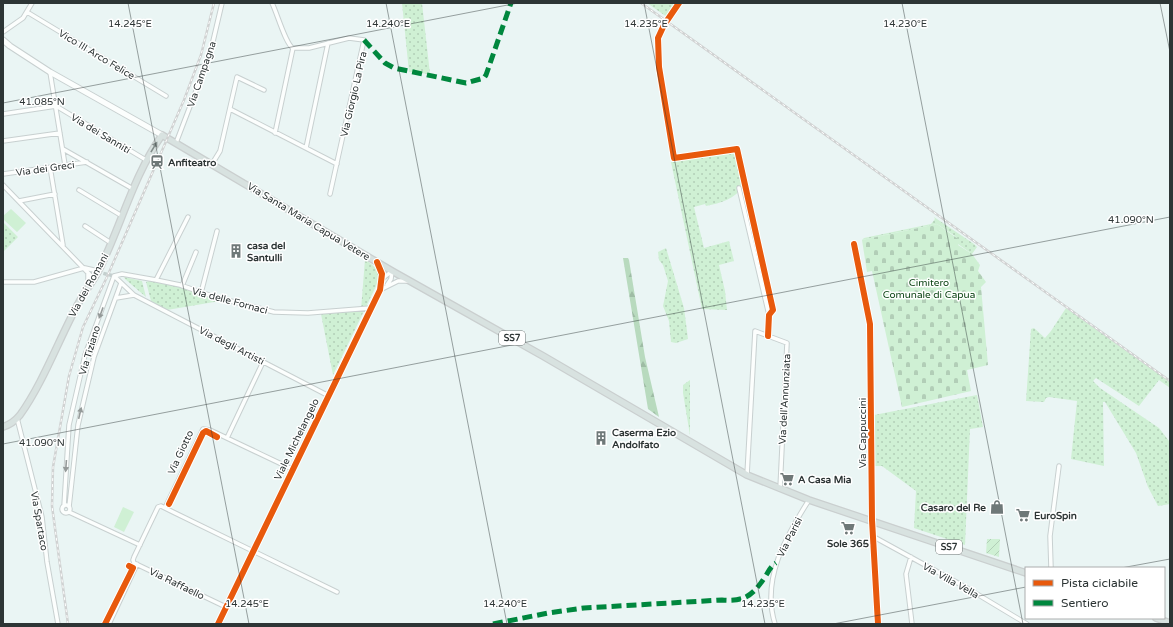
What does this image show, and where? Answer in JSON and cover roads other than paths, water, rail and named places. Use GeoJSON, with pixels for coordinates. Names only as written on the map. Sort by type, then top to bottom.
{"type":"FeatureCollection","features":[{"type":"Feature","properties":{"kind":"main road","name":"SS7"},"geometry":{"type":"LineString","coordinates":[[3,40],[10,46]]}},
{"type":"Feature","properties":{"kind":"main road","name":"SS7"},"geometry":{"type":"LineString","coordinates":[[3,44],[10,46]]}},
{"type":"Feature","properties":{"kind":"main road","name":"Via Santa Maria Capua Vetere"},"geometry":{"type":"LineString","coordinates":[[10,46],[50,72],[176,143],[409,281],[543,356],[747,474],[809,500],[1025,573]]}},
{"type":"Feature","properties":{"kind":"main road","name":"Via dei Romani"},"geometry":{"type":"LineString","coordinates":[[3,427],[16,418],[41,377],[79,302],[98,272],[146,160],[162,135]]}},
{"type":"Feature","properties":{"kind":"main road"},"geometry":{"type":"LineString","coordinates":[[1159,619],[1170,623]]}},
{"type":"Feature","properties":{"kind":"street"},"geometry":{"type":"LineString","coordinates":[[3,32],[28,12],[32,3]]}},
{"type":"Feature","properties":{"kind":"street","name":"Via Campagna"},"geometry":{"type":"LineString","coordinates":[[176,143],[210,54],[222,3]]}},
{"type":"Feature","properties":{"kind":"street"},"geometry":{"type":"LineString","coordinates":[[272,3],[278,14],[286,40],[293,48],[275,133]]}},
{"type":"Feature","properties":{"kind":"street"},"geometry":{"type":"LineString","coordinates":[[670,16],[679,3]]}},
{"type":"Feature","properties":{"kind":"street","name":"Vico III Arco Felice"},"geometry":{"type":"LineString","coordinates":[[28,12],[166,96]]}},
{"type":"Feature","properties":{"kind":"street"},"geometry":{"type":"LineString","coordinates":[[664,25],[658,38],[659,67],[674,158],[736,149],[773,310],[769,315]]}},
{"type":"Feature","properties":{"kind":"street","name":"Via Giorgio La Pira"},"geometry":{"type":"LineString","coordinates":[[293,48],[309,48],[328,42],[349,38],[364,40],[330,194]]}},
{"type":"Feature","properties":{"kind":"street"},"geometry":{"type":"LineString","coordinates":[[306,148],[328,42]]}},
{"type":"Feature","properties":{"kind":"street"},"geometry":{"type":"LineString","coordinates":[[50,72],[65,165]]}},
{"type":"Feature","properties":{"kind":"street"},"geometry":{"type":"LineString","coordinates":[[212,164],[220,151],[236,77],[264,90]]}},
{"type":"Feature","properties":{"kind":"street"},"geometry":{"type":"LineString","coordinates":[[3,114],[56,106]]}},
{"type":"Feature","properties":{"kind":"street","name":"Via dei Sanniti"},"geometry":{"type":"LineString","coordinates":[[56,106],[146,160]]}},
{"type":"Feature","properties":{"kind":"street"},"geometry":{"type":"LineString","coordinates":[[230,109],[337,164]]}},
{"type":"Feature","properties":{"kind":"street"},"geometry":{"type":"LineString","coordinates":[[3,141],[60,133]]}},
{"type":"Feature","properties":{"kind":"street"},"geometry":{"type":"LineString","coordinates":[[63,149],[133,189]]}},
{"type":"Feature","properties":{"kind":"street","name":"Via dei Greci"},"geometry":{"type":"LineString","coordinates":[[3,174],[87,162]]}},
{"type":"Feature","properties":{"kind":"street"},"geometry":{"type":"LineString","coordinates":[[50,167],[64,246]]}},
{"type":"Feature","properties":{"kind":"street"},"geometry":{"type":"LineString","coordinates":[[3,185],[64,246],[94,279]]}},
{"type":"Feature","properties":{"kind":"street"},"geometry":{"type":"LineString","coordinates":[[739,188],[769,315],[768,336]]}},
{"type":"Feature","properties":{"kind":"street"},"geometry":{"type":"LineString","coordinates":[[79,190],[122,216]]}},
{"type":"Feature","properties":{"kind":"street"},"geometry":{"type":"LineString","coordinates":[[19,201],[55,194]]}},
{"type":"Feature","properties":{"kind":"street"},"geometry":{"type":"LineString","coordinates":[[156,280],[188,217]]}},
{"type":"Feature","properties":{"kind":"street"},"geometry":{"type":"LineString","coordinates":[[85,226],[111,243]]}},
{"type":"Feature","properties":{"kind":"street"},"geometry":{"type":"LineString","coordinates":[[201,293],[217,231]]}},
{"type":"Feature","properties":{"kind":"street","name":"Via Cappuccini"},"geometry":{"type":"LineString","coordinates":[[854,244],[870,324],[872,520],[878,624]]}},
{"type":"Feature","properties":{"kind":"street"},"geometry":{"type":"LineString","coordinates":[[182,286],[196,252]]}},
{"type":"Feature","properties":{"kind":"street","name":"Viale Michelangelo"},"geometry":{"type":"LineString","coordinates":[[218,624],[380,290],[382,274],[377,262]]}},
{"type":"Feature","properties":{"kind":"street"},"geometry":{"type":"LineString","coordinates":[[3,282],[34,282],[84,268],[98,272]]}},
{"type":"Feature","properties":{"kind":"street"},"geometry":{"type":"LineString","coordinates":[[382,279],[392,271]]}},
{"type":"Feature","properties":{"kind":"street"},"geometry":{"type":"LineString","coordinates":[[386,286],[391,279],[392,271]]}},
{"type":"Feature","properties":{"kind":"street"},"geometry":{"type":"LineString","coordinates":[[88,272],[88,288]]}},
{"type":"Feature","properties":{"kind":"street","name":"Via delle Fornaci"},"geometry":{"type":"LineString","coordinates":[[114,276],[122,274],[156,280],[274,312],[308,313],[371,308]]}},
{"type":"Feature","properties":{"kind":"street","name":"Via degli Artisti"},"geometry":{"type":"LineString","coordinates":[[114,276],[134,296],[329,396]]}},
{"type":"Feature","properties":{"kind":"street","name":"Via Tiziano"},"geometry":{"type":"LineString","coordinates":[[64,506],[69,425],[85,355],[114,276]]}},
{"type":"Feature","properties":{"kind":"street","name":"Viale Michelangelo"},"geometry":{"type":"LineString","coordinates":[[380,290],[398,281],[409,281]]}},
{"type":"Feature","properties":{"kind":"street","name":"Via Tiziano"},"geometry":{"type":"LineString","coordinates":[[69,509],[78,425],[94,357],[121,283]]}},
{"type":"Feature","properties":{"kind":"street"},"geometry":{"type":"LineString","coordinates":[[116,298],[134,296]]}},
{"type":"Feature","properties":{"kind":"street","name":"Via dell'Annunziata"},"geometry":{"type":"LineString","coordinates":[[747,474],[755,331],[787,343],[780,489]]}},
{"type":"Feature","properties":{"kind":"street"},"geometry":{"type":"LineString","coordinates":[[227,438],[263,362]]}},
{"type":"Feature","properties":{"kind":"street","name":"Via Spartaco"},"geometry":{"type":"LineString","coordinates":[[16,418],[42,517],[47,562],[58,624]]}},
{"type":"Feature","properties":{"kind":"street"},"geometry":{"type":"LineString","coordinates":[[69,425],[78,425]]}},
{"type":"Feature","properties":{"kind":"street","name":"Via Giotto"},"geometry":{"type":"LineString","coordinates":[[134,557],[156,510],[161,506],[165,508],[201,431],[207,429],[292,469]]}},
{"type":"Feature","properties":{"kind":"street"},"geometry":{"type":"LineString","coordinates":[[1051,567],[1050,536],[1059,466]]}},
{"type":"Feature","properties":{"kind":"street","name":"Via Parisi"},"geometry":{"type":"LineString","coordinates":[[775,624],[771,598],[776,563],[798,518],[809,500]]}},
{"type":"Feature","properties":{"kind":"street"},"geometry":{"type":"LineString","coordinates":[[69,509],[66,513],[63,512],[64,506],[140,545]]}},
{"type":"Feature","properties":{"kind":"street"},"geometry":{"type":"LineString","coordinates":[[165,508],[337,592]]}},
{"type":"Feature","properties":{"kind":"street","name":"Via Villa Vella"},"geometry":{"type":"LineString","coordinates":[[874,537],[1027,624]]}},
{"type":"Feature","properties":{"kind":"street","name":"Via Raffaello"},"geometry":{"type":"LineString","coordinates":[[134,557],[132,560],[137,564],[226,607]]}},
{"type":"Feature","properties":{"kind":"street"},"geometry":{"type":"LineString","coordinates":[[910,557],[906,574],[912,624]]}},
{"type":"Feature","properties":{"kind":"street"},"geometry":{"type":"LineString","coordinates":[[109,624],[137,564]]}},
{"type":"Feature","properties":{"kind":"tunnel"},"geometry":{"type":"LineString","coordinates":[[664,25],[670,16]]}},
{"type":"Feature","properties":{"kind":"tunnel"},"geometry":{"type":"LineString","coordinates":[[98,272],[114,276]]}},
{"type":"Feature","properties":{"kind":"railway"},"geometry":{"type":"LineString","coordinates":[[68,624],[52,506],[53,467],[69,376],[83,327],[107,277],[184,100],[201,55],[214,3]]}},
{"type":"Feature","properties":{"kind":"railway"},"geometry":{"type":"LineString","coordinates":[[641,3],[1170,381]]}},
{"type":"Feature","properties":{"kind":"place","name":"Anfiteatro"},"geometry":{"type":"Point","coordinates":[157,162]}},
{"type":"Feature","properties":{"kind":"place","name":"casa del Santulli"},"geometry":{"type":"Point","coordinates":[236,251]}},
{"type":"Feature","properties":{"kind":"place","name":"Caserma Ezio Andolfato"},"geometry":{"type":"Point","coordinates":[601,438]}},
{"type":"Feature","properties":{"kind":"place","name":"A Casa Mia"},"geometry":{"type":"Point","coordinates":[787,479]}},
{"type":"Feature","properties":{"kind":"place","name":"Casaro del Re"},"geometry":{"type":"Point","coordinates":[997,507]}},
{"type":"Feature","properties":{"kind":"place","name":"EuroSpin"},"geometry":{"type":"Point","coordinates":[1023,515]}},
{"type":"Feature","properties":{"kind":"place","name":"Sole 365"},"geometry":{"type":"Point","coordinates":[848,528]}},
{"type":"Feature","properties":{"kind":"park label","name":"Cimitero Comunale di Capua"},"geometry":{"type":"Point","coordinates":[929,288]}}]}
